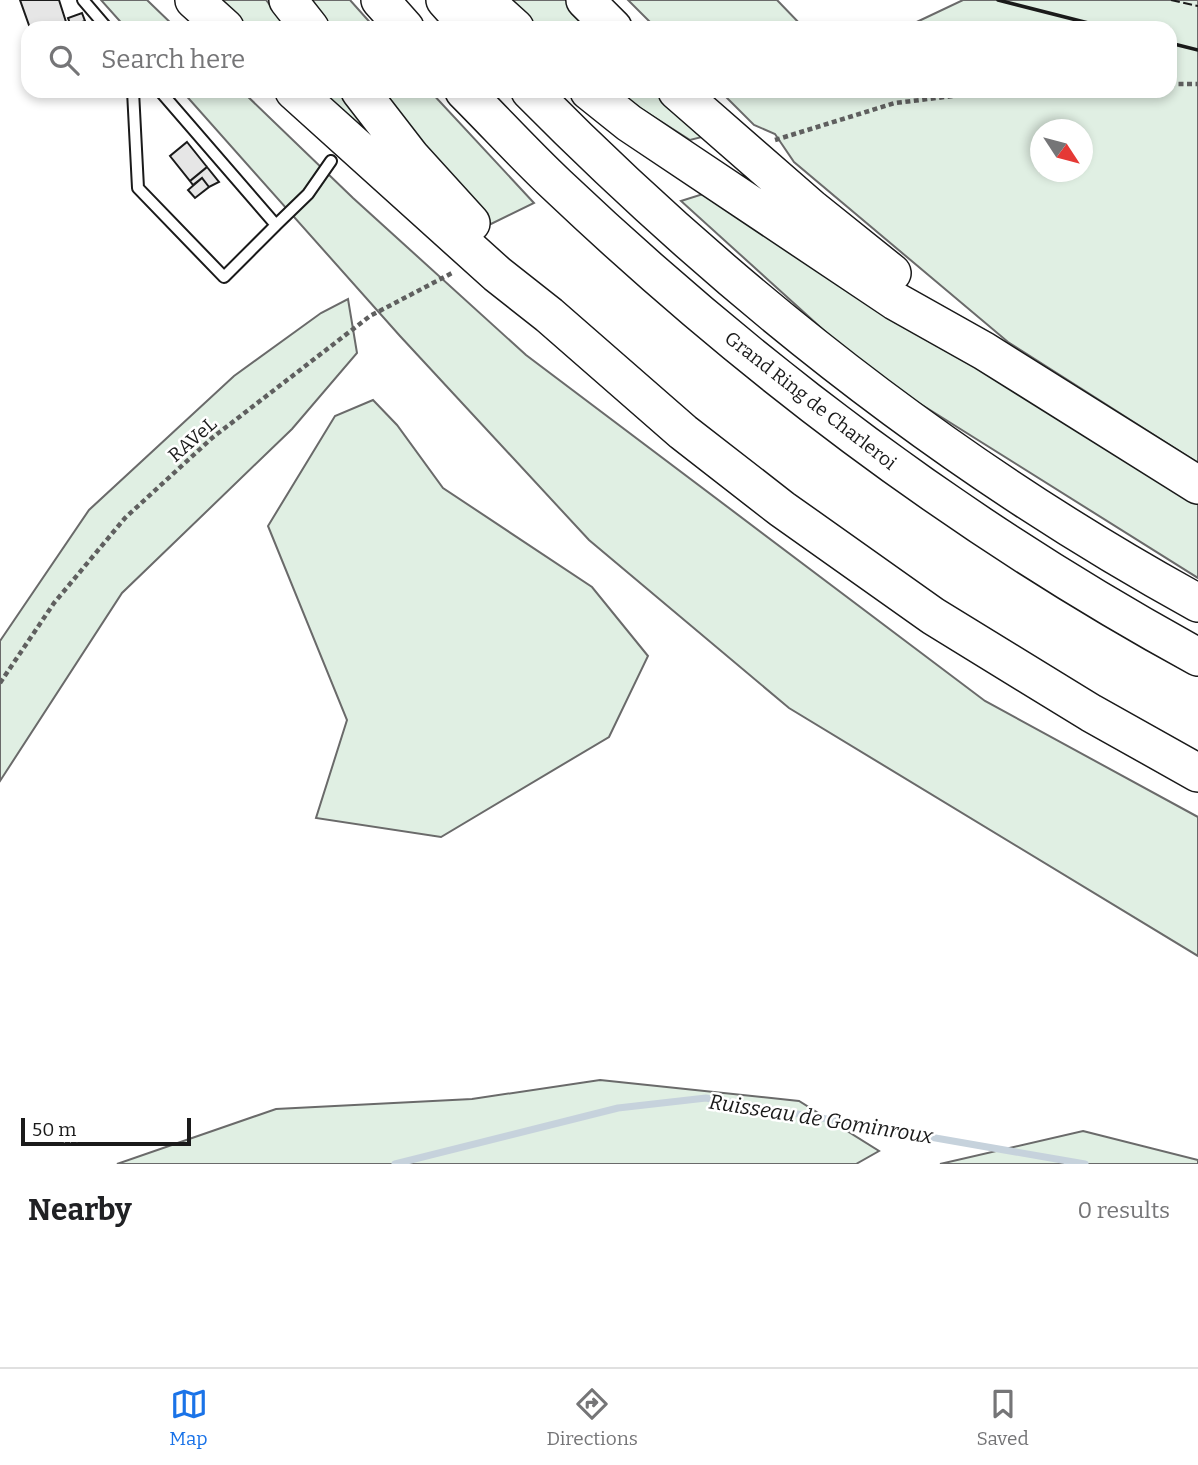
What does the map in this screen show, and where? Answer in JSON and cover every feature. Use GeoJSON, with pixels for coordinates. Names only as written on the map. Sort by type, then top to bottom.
{"type":"FeatureCollection","features":[{"type":"Feature","properties":{"kind":"highway"},"geometry":{"type":"LineString","coordinates":[[194,0],[217,21]]}},
{"type":"Feature","properties":{"kind":"highway"},"geometry":{"type":"LineString","coordinates":[[288,0],[304,21]]}},
{"type":"Feature","properties":{"kind":"highway"},"geometry":{"type":"LineString","coordinates":[[380,0],[399,21]]}},
{"type":"Feature","properties":{"kind":"highway"},"geometry":{"type":"LineString","coordinates":[[445,0],[464,21]]}},
{"type":"Feature","properties":{"kind":"highway"},"geometry":{"type":"LineString","coordinates":[[484,0],[506,21]]}},
{"type":"Feature","properties":{"kind":"highway"},"geometry":{"type":"LineString","coordinates":[[585,0],[605,21]]}},
{"type":"Feature","properties":{"kind":"highway"},"geometry":{"type":"LineString","coordinates":[[302,98],[497,274],[549,315],[683,432],[782,509],[933,616],[1091,713],[1198,773]]}},
{"type":"Feature","properties":{"kind":"highway"},"geometry":{"type":"LineString","coordinates":[[365,98],[411,157],[504,260],[549,315]]}},
{"type":"Feature","properties":{"kind":"highway","name":"Grand Ring de Charleroi"},"geometry":{"type":"LineString","coordinates":[[471,98],[556,184],[695,310],[839,424],[991,534],[1144,628],[1198,657]]}},
{"type":"Feature","properties":{"kind":"highway"},"geometry":{"type":"LineString","coordinates":[[537,98],[590,152],[728,276],[867,387],[1017,494],[1198,603]]}},
{"type":"Feature","properties":{"kind":"highway"},"geometry":{"type":"LineString","coordinates":[[598,98],[629,123],[884,294],[984,351],[1198,485]]}},
{"type":"Feature","properties":{"kind":"highway"},"geometry":{"type":"LineString","coordinates":[[685,98],[811,208],[984,351]]}},
{"type":"Feature","properties":{"kind":"lane"},"geometry":{"type":"LineString","coordinates":[[83,0],[101,21]]}},
{"type":"Feature","properties":{"kind":"lane"},"geometry":{"type":"LineString","coordinates":[[134,98],[138,188],[224,277],[308,194],[331,161]]}},
{"type":"Feature","properties":{"kind":"lane"},"geometry":{"type":"LineString","coordinates":[[166,98],[276,225]]}},
{"type":"Feature","properties":{"kind":"path"},"geometry":{"type":"LineString","coordinates":[[1177,84],[1198,84]]}},
{"type":"Feature","properties":{"kind":"path"},"geometry":{"type":"LineString","coordinates":[[773,141],[895,103],[937,98]]}},
{"type":"Feature","properties":{"kind":"path","name":"RAVeL"},"geometry":{"type":"LineString","coordinates":[[0,683],[54,603],[125,518],[212,439],[370,316],[454,271]]}},
{"type":"Feature","properties":{"kind":"green space"},"geometry":{"type":"Polygon","coordinates":[[[101,0],[147,0],[169,21],[120,21],[101,0]]]}},
{"type":"Feature","properties":{"kind":"green space"},"geometry":{"type":"Polygon","coordinates":[[[215,0],[266,0],[282,21],[238,21],[215,0]]]}},
{"type":"Feature","properties":{"kind":"green space"},"geometry":{"type":"Polygon","coordinates":[[[305,0],[350,0],[369,21],[320,21],[305,0]]]}},
{"type":"Feature","properties":{"kind":"green space"},"geometry":{"type":"Polygon","coordinates":[[[504,0],[571,0],[591,21],[530,21],[504,0]]]}},
{"type":"Feature","properties":{"kind":"green space"},"geometry":{"type":"Polygon","coordinates":[[[628,0],[777,0],[797,21],[649,21],[628,0]]]}},
{"type":"Feature","properties":{"kind":"green space"},"geometry":{"type":"Polygon","coordinates":[[[963,0],[1198,0],[1198,463],[1008,342],[794,162],[775,134],[754,125],[727,98],[1177,98],[1177,21],[919,21],[963,0]]]}},
{"type":"Feature","properties":{"kind":"green space"},"geometry":{"type":"Polygon","coordinates":[[[188,98],[249,98],[353,198],[526,355],[985,701],[1198,817],[1198,956],[789,708],[589,540],[400,336],[188,98]]]}},
{"type":"Feature","properties":{"kind":"green space"},"geometry":{"type":"Polygon","coordinates":[[[322,98],[342,98],[369,132],[364,137],[322,98]]]}},
{"type":"Feature","properties":{"kind":"green space"},"geometry":{"type":"Polygon","coordinates":[[[380,98],[436,98],[534,203],[491,224],[416,144],[380,98]]]}},
{"type":"Feature","properties":{"kind":"green space"},"geometry":{"type":"Polygon","coordinates":[[[627,98],[671,98],[710,135],[690,140],[627,98]]]}},
{"type":"Feature","properties":{"kind":"green space"},"geometry":{"type":"Polygon","coordinates":[[[706,193],[1198,498],[1198,578],[871,373],[681,201],[706,193]]]}},
{"type":"Feature","properties":{"kind":"green space"},"geometry":{"type":"Polygon","coordinates":[[[348,299],[357,353],[292,429],[122,593],[0,781],[0,641],[89,510],[234,376],[321,313],[348,299]]]}},
{"type":"Feature","properties":{"kind":"green space"},"geometry":{"type":"Polygon","coordinates":[[[373,400],[397,425],[443,488],[592,587],[648,656],[609,737],[441,837],[316,818],[347,720],[268,526],[335,416],[373,400]]]}},
{"type":"Feature","properties":{"kind":"green space"},"geometry":{"type":"Polygon","coordinates":[[[600,1080],[799,1101],[879,1151],[856,1164],[117,1164],[276,1109],[472,1099],[600,1080]]]}},
{"type":"Feature","properties":{"kind":"green space"},"geometry":{"type":"Polygon","coordinates":[[[1083,1131],[1198,1160],[1198,1164],[940,1164],[1083,1131]]]}},
{"type":"Feature","properties":{"kind":"building"},"geometry":{"type":"Polygon","coordinates":[[[20,0],[59,0],[66,21],[28,21],[20,0]]]}},
{"type":"Feature","properties":{"kind":"building"},"geometry":{"type":"Polygon","coordinates":[[[82,13],[85,21],[69,21],[68,18],[82,13]]]}},
{"type":"Feature","properties":{"kind":"building"},"geometry":{"type":"Polygon","coordinates":[[[187,142],[207,167],[190,181],[170,156],[187,142]]]}},
{"type":"Feature","properties":{"kind":"building"},"geometry":{"type":"Polygon","coordinates":[[[207,167],[219,182],[209,187],[202,178],[193,185],[190,181],[207,167]]]}},
{"type":"Feature","properties":{"kind":"building"},"geometry":{"type":"Polygon","coordinates":[[[202,178],[209,187],[195,198],[188,190],[202,178]]]}},
{"type":"Feature","properties":{"kind":"waterway","name":"Ruisseau de Gominroux"},"geometry":{"type":"LineString","coordinates":[[395,1164],[618,1108],[706,1098],[1085,1164]]}},
{"type":"Feature","properties":{"kind":"fence"},"geometry":{"type":"LineString","coordinates":[[1171,0],[1198,6]]}},
{"type":"Feature","properties":{"kind":"wall"},"geometry":{"type":"LineString","coordinates":[[998,0],[1080,21]]}},
{"type":"Feature","properties":{"kind":"wall"},"geometry":{"type":"LineString","coordinates":[[1177,45],[1198,50]]}}]}
